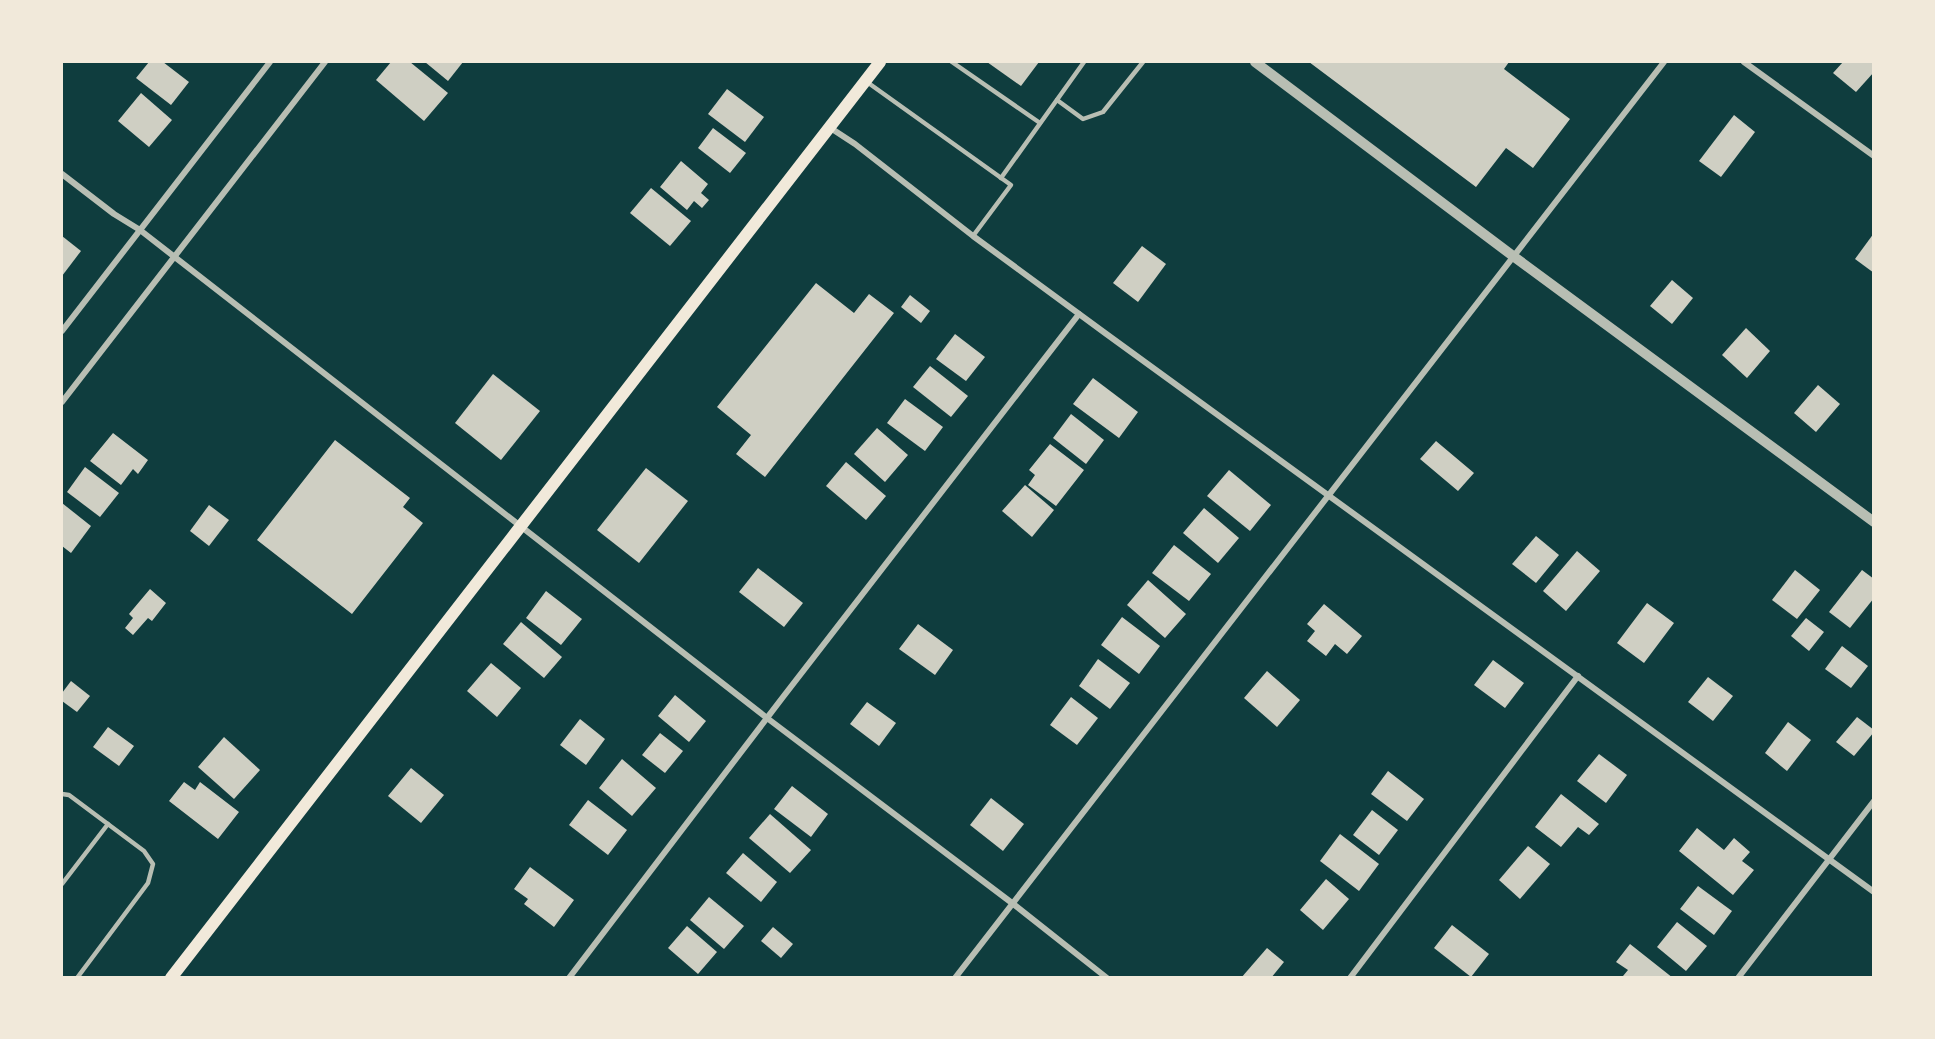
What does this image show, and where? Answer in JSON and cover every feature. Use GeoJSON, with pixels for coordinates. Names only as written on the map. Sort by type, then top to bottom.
{"type":"FeatureCollection","features":[{"type":"Feature","properties":{"kind":"main road"},"geometry":{"type":"LineString","coordinates":[[171,978],[880,62]]}},
{"type":"Feature","properties":{"kind":"street"},"geometry":{"type":"LineString","coordinates":[[62,332],[270,62]]}},
{"type":"Feature","properties":{"kind":"street"},"geometry":{"type":"LineString","coordinates":[[62,402],[325,62]]}},
{"type":"Feature","properties":{"kind":"street"},"geometry":{"type":"LineString","coordinates":[[1255,62],[1513,256],[1874,522]]}},
{"type":"Feature","properties":{"kind":"street"},"geometry":{"type":"LineString","coordinates":[[955,978],[1664,62]]}},
{"type":"Feature","properties":{"kind":"street"},"geometry":{"type":"LineString","coordinates":[[1744,62],[1874,156]]}},
{"type":"Feature","properties":{"kind":"street"},"geometry":{"type":"LineString","coordinates":[[829,127],[855,144],[973,236],[1079,314],[1874,892]]}},
{"type":"Feature","properties":{"kind":"street"},"geometry":{"type":"LineString","coordinates":[[62,174],[114,214],[140,230],[767,718],[1012,903],[1107,978]]}},
{"type":"Feature","properties":{"kind":"street"},"geometry":{"type":"LineString","coordinates":[[569,978],[1079,314]]}},
{"type":"Feature","properties":{"kind":"street"},"geometry":{"type":"LineString","coordinates":[[1350,978],[1578,676]]}},
{"type":"Feature","properties":{"kind":"street"},"geometry":{"type":"LineString","coordinates":[[1738,978],[1874,801]]}},
{"type":"Feature","properties":{"kind":"lane"},"geometry":{"type":"LineString","coordinates":[[952,62],[1040,123]]}},
{"type":"Feature","properties":{"kind":"lane"},"geometry":{"type":"LineString","coordinates":[[1002,178],[1084,62]]}},
{"type":"Feature","properties":{"kind":"lane"},"geometry":{"type":"LineString","coordinates":[[1057,100],[1083,119],[1103,112],[1143,62]]}},
{"type":"Feature","properties":{"kind":"lane"},"geometry":{"type":"LineString","coordinates":[[865,80],[1011,185],[973,236]]}},
{"type":"Feature","properties":{"kind":"lane"},"geometry":{"type":"LineString","coordinates":[[62,794],[69,795],[144,851],[153,864],[148,883],[77,978]]}},
{"type":"Feature","properties":{"kind":"lane"},"geometry":{"type":"LineString","coordinates":[[62,884],[108,824]]}},
{"type":"Feature","properties":{"kind":"building"},"geometry":{"type":"Polygon","coordinates":[[[149,62],[163,62],[189,82],[171,105],[136,78],[149,62]]]}},
{"type":"Feature","properties":{"kind":"building"},"geometry":{"type":"Polygon","coordinates":[[[391,62],[410,62],[448,93],[424,121],[376,80],[391,62]]]}},
{"type":"Feature","properties":{"kind":"building"},"geometry":{"type":"Polygon","coordinates":[[[425,62],[463,62],[448,81],[425,62]]]}},
{"type":"Feature","properties":{"kind":"building"},"geometry":{"type":"Polygon","coordinates":[[[987,62],[1039,62],[1021,86],[987,62]]]}},
{"type":"Feature","properties":{"kind":"building"},"geometry":{"type":"Polygon","coordinates":[[[1309,62],[1509,62],[1504,69],[1570,119],[1533,168],[1506,148],[1476,187],[1309,62]]]}},
{"type":"Feature","properties":{"kind":"building"},"geometry":{"type":"Polygon","coordinates":[[[1843,62],[1874,62],[1874,72],[1856,92],[1833,73],[1843,62]]]}},
{"type":"Feature","properties":{"kind":"building"},"geometry":{"type":"Polygon","coordinates":[[[727,89],[764,117],[745,142],[708,114],[727,89]]]}},
{"type":"Feature","properties":{"kind":"building"},"geometry":{"type":"Polygon","coordinates":[[[141,93],[172,120],[149,147],[118,121],[141,93]]]}},
{"type":"Feature","properties":{"kind":"building"},"geometry":{"type":"Polygon","coordinates":[[[1734,115],[1755,132],[1721,177],[1699,161],[1734,115]]]}},
{"type":"Feature","properties":{"kind":"building"},"geometry":{"type":"Polygon","coordinates":[[[713,128],[746,153],[730,173],[698,148],[713,128]]]}},
{"type":"Feature","properties":{"kind":"building"},"geometry":{"type":"Polygon","coordinates":[[[681,161],[708,184],[701,193],[709,200],[702,208],[694,201],[687,210],[660,187],[681,161]]]}},
{"type":"Feature","properties":{"kind":"building"},"geometry":{"type":"Polygon","coordinates":[[[651,188],[691,221],[670,246],[630,213],[651,188]]]}},
{"type":"Feature","properties":{"kind":"building"},"geometry":{"type":"Polygon","coordinates":[[[1874,233],[1874,273],[1855,259],[1874,233]]]}},
{"type":"Feature","properties":{"kind":"building"},"geometry":{"type":"Polygon","coordinates":[[[62,236],[81,251],[62,276],[62,236]]]}},
{"type":"Feature","properties":{"kind":"building"},"geometry":{"type":"Polygon","coordinates":[[[1142,246],[1166,264],[1138,302],[1113,283],[1142,246]]]}},
{"type":"Feature","properties":{"kind":"building"},"geometry":{"type":"Polygon","coordinates":[[[1672,280],[1693,298],[1672,324],[1650,306],[1672,280]]]}},
{"type":"Feature","properties":{"kind":"building"},"geometry":{"type":"Polygon","coordinates":[[[816,283],[854,313],[869,294],[894,313],[765,477],[736,454],[751,435],[717,407],[816,283]]]}},
{"type":"Feature","properties":{"kind":"building"},"geometry":{"type":"Polygon","coordinates":[[[910,295],[930,311],[921,323],[901,307],[910,295]]]}},
{"type":"Feature","properties":{"kind":"building"},"geometry":{"type":"Polygon","coordinates":[[[1746,328],[1770,351],[1747,378],[1722,355],[1746,328]]]}},
{"type":"Feature","properties":{"kind":"building"},"geometry":{"type":"Polygon","coordinates":[[[955,334],[985,357],[966,381],[936,359],[955,334]]]}},
{"type":"Feature","properties":{"kind":"building"},"geometry":{"type":"Polygon","coordinates":[[[930,366],[968,396],[951,417],[913,387],[930,366]]]}},
{"type":"Feature","properties":{"kind":"building"},"geometry":{"type":"Polygon","coordinates":[[[493,374],[540,411],[501,460],[455,423],[493,374]]]}},
{"type":"Feature","properties":{"kind":"building"},"geometry":{"type":"Polygon","coordinates":[[[1093,378],[1138,412],[1119,438],[1073,404],[1093,378]]]}},
{"type":"Feature","properties":{"kind":"building"},"geometry":{"type":"Polygon","coordinates":[[[1818,385],[1840,404],[1816,432],[1794,413],[1818,385]]]}},
{"type":"Feature","properties":{"kind":"building"},"geometry":{"type":"Polygon","coordinates":[[[905,399],[943,427],[925,451],[887,423],[905,399]]]}},
{"type":"Feature","properties":{"kind":"building"},"geometry":{"type":"Polygon","coordinates":[[[1071,414],[1104,440],[1086,464],[1053,438],[1071,414]]]}},
{"type":"Feature","properties":{"kind":"building"},"geometry":{"type":"Polygon","coordinates":[[[877,428],[908,455],[885,482],[854,454],[877,428]]]}},
{"type":"Feature","properties":{"kind":"building"},"geometry":{"type":"Polygon","coordinates":[[[113,433],[148,460],[138,474],[133,469],[121,485],[90,461],[113,433]]]}},
{"type":"Feature","properties":{"kind":"building"},"geometry":{"type":"Polygon","coordinates":[[[335,440],[410,498],[403,507],[423,523],[352,614],[257,540],[335,440]]]}},
{"type":"Feature","properties":{"kind":"building"},"geometry":{"type":"Polygon","coordinates":[[[1436,441],[1474,473],[1458,491],[1420,459],[1436,441]]]}},
{"type":"Feature","properties":{"kind":"building"},"geometry":{"type":"Polygon","coordinates":[[[1050,444],[1084,470],[1056,506],[1028,485],[1035,475],[1029,470],[1050,444]]]}},
{"type":"Feature","properties":{"kind":"building"},"geometry":{"type":"Polygon","coordinates":[[[846,462],[886,496],[866,520],[826,486],[846,462]]]}},
{"type":"Feature","properties":{"kind":"building"},"geometry":{"type":"Polygon","coordinates":[[[85,467],[119,493],[100,517],[67,492],[85,467]]]}},
{"type":"Feature","properties":{"kind":"building"},"geometry":{"type":"Polygon","coordinates":[[[646,468],[688,501],[639,563],[597,530],[646,468]]]}},
{"type":"Feature","properties":{"kind":"building"},"geometry":{"type":"Polygon","coordinates":[[[1229,470],[1271,505],[1250,531],[1207,496],[1229,470]]]}},
{"type":"Feature","properties":{"kind":"building"},"geometry":{"type":"Polygon","coordinates":[[[1025,485],[1054,510],[1032,537],[1002,511],[1025,485]]]}},
{"type":"Feature","properties":{"kind":"building"},"geometry":{"type":"Polygon","coordinates":[[[62,503],[91,526],[71,553],[62,546],[62,503]]]}},
{"type":"Feature","properties":{"kind":"building"},"geometry":{"type":"Polygon","coordinates":[[[209,505],[229,520],[209,546],[190,531],[209,505]]]}},
{"type":"Feature","properties":{"kind":"building"},"geometry":{"type":"Polygon","coordinates":[[[1204,508],[1239,538],[1218,563],[1183,533],[1204,508]]]}},
{"type":"Feature","properties":{"kind":"building"},"geometry":{"type":"Polygon","coordinates":[[[1536,536],[1559,555],[1536,583],[1512,564],[1536,536]]]}},
{"type":"Feature","properties":{"kind":"building"},"geometry":{"type":"Polygon","coordinates":[[[1174,545],[1211,574],[1189,601],[1152,573],[1174,545]]]}},
{"type":"Feature","properties":{"kind":"building"},"geometry":{"type":"Polygon","coordinates":[[[1577,551],[1600,571],[1566,611],[1543,591],[1577,551]]]}},
{"type":"Feature","properties":{"kind":"building"},"geometry":{"type":"Polygon","coordinates":[[[758,568],[803,603],[784,627],[739,592],[758,568]]]}},
{"type":"Feature","properties":{"kind":"building"},"geometry":{"type":"Polygon","coordinates":[[[1795,570],[1820,590],[1797,619],[1772,600],[1795,570]]]}},
{"type":"Feature","properties":{"kind":"building"},"geometry":{"type":"Polygon","coordinates":[[[1862,570],[1874,579],[1874,598],[1850,628],[1829,612],[1862,570]]]}},
{"type":"Feature","properties":{"kind":"building"},"geometry":{"type":"Polygon","coordinates":[[[1148,580],[1186,614],[1165,638],[1127,605],[1148,580]]]}},
{"type":"Feature","properties":{"kind":"building"},"geometry":{"type":"Polygon","coordinates":[[[150,589],[166,603],[152,621],[148,618],[133,635],[125,628],[133,618],[129,614],[150,589]]]}},
{"type":"Feature","properties":{"kind":"building"},"geometry":{"type":"Polygon","coordinates":[[[546,591],[582,619],[561,645],[526,618],[546,591]]]}},
{"type":"Feature","properties":{"kind":"building"},"geometry":{"type":"Polygon","coordinates":[[[1647,603],[1674,623],[1644,663],[1617,643],[1647,603]]]}},
{"type":"Feature","properties":{"kind":"building"},"geometry":{"type":"Polygon","coordinates":[[[1324,604],[1362,636],[1347,654],[1335,644],[1326,656],[1307,641],[1315,631],[1307,624],[1324,604]]]}},
{"type":"Feature","properties":{"kind":"building"},"geometry":{"type":"Polygon","coordinates":[[[1122,617],[1160,646],[1139,674],[1101,645],[1122,617]]]}},
{"type":"Feature","properties":{"kind":"building"},"geometry":{"type":"Polygon","coordinates":[[[1806,618],[1824,632],[1809,651],[1791,636],[1806,618]]]}},
{"type":"Feature","properties":{"kind":"building"},"geometry":{"type":"Polygon","coordinates":[[[521,622],[562,657],[544,678],[503,644],[521,622]]]}},
{"type":"Feature","properties":{"kind":"building"},"geometry":{"type":"Polygon","coordinates":[[[918,624],[953,650],[935,675],[899,649],[918,624]]]}},
{"type":"Feature","properties":{"kind":"building"},"geometry":{"type":"Polygon","coordinates":[[[1842,646],[1868,666],[1851,688],[1825,669],[1842,646]]]}},
{"type":"Feature","properties":{"kind":"building"},"geometry":{"type":"Polygon","coordinates":[[[1098,659],[1130,683],[1110,709],[1079,686],[1098,659]]]}},
{"type":"Feature","properties":{"kind":"building"},"geometry":{"type":"Polygon","coordinates":[[[1493,660],[1524,683],[1505,708],[1474,685],[1493,660]]]}},
{"type":"Feature","properties":{"kind":"building"},"geometry":{"type":"Polygon","coordinates":[[[491,663],[521,688],[497,717],[467,691],[491,663]]]}},
{"type":"Feature","properties":{"kind":"building"},"geometry":{"type":"Polygon","coordinates":[[[1267,671],[1300,700],[1277,727],[1244,698],[1267,671]]]}},
{"type":"Feature","properties":{"kind":"building"},"geometry":{"type":"Polygon","coordinates":[[[1708,677],[1733,696],[1713,721],[1688,702],[1708,677]]]}},
{"type":"Feature","properties":{"kind":"building"},"geometry":{"type":"Polygon","coordinates":[[[71,681],[90,696],[77,712],[62,701],[62,693],[71,681]]]}},
{"type":"Feature","properties":{"kind":"building"},"geometry":{"type":"Polygon","coordinates":[[[675,695],[706,721],[689,742],[658,716],[675,695]]]}},
{"type":"Feature","properties":{"kind":"building"},"geometry":{"type":"Polygon","coordinates":[[[1071,697],[1098,718],[1077,745],[1050,725],[1071,697]]]}},
{"type":"Feature","properties":{"kind":"building"},"geometry":{"type":"Polygon","coordinates":[[[867,702],[896,723],[879,746],[850,724],[867,702]]]}},
{"type":"Feature","properties":{"kind":"building"},"geometry":{"type":"Polygon","coordinates":[[[1857,717],[1874,732],[1854,756],[1836,742],[1857,717]]]}},
{"type":"Feature","properties":{"kind":"building"},"geometry":{"type":"Polygon","coordinates":[[[580,719],[605,739],[586,765],[560,745],[580,719]]]}},
{"type":"Feature","properties":{"kind":"building"},"geometry":{"type":"Polygon","coordinates":[[[1788,722],[1811,740],[1787,771],[1765,753],[1788,722]]]}},
{"type":"Feature","properties":{"kind":"building"},"geometry":{"type":"Polygon","coordinates":[[[108,727],[134,746],[119,766],[93,747],[108,727]]]}},
{"type":"Feature","properties":{"kind":"building"},"geometry":{"type":"Polygon","coordinates":[[[660,733],[683,751],[665,773],[642,755],[660,733]]]}},
{"type":"Feature","properties":{"kind":"building"},"geometry":{"type":"Polygon","coordinates":[[[224,737],[260,770],[234,799],[198,767],[224,737]]]}},
{"type":"Feature","properties":{"kind":"building"},"geometry":{"type":"Polygon","coordinates":[[[1599,754],[1627,775],[1606,803],[1577,781],[1599,754]]]}},
{"type":"Feature","properties":{"kind":"building"},"geometry":{"type":"Polygon","coordinates":[[[622,759],[656,788],[632,816],[599,788],[622,759]]]}},
{"type":"Feature","properties":{"kind":"building"},"geometry":{"type":"Polygon","coordinates":[[[411,768],[444,795],[421,823],[388,796],[411,768]]]}},
{"type":"Feature","properties":{"kind":"building"},"geometry":{"type":"Polygon","coordinates":[[[1388,771],[1424,799],[1407,821],[1371,794],[1388,771]]]}},
{"type":"Feature","properties":{"kind":"building"},"geometry":{"type":"Polygon","coordinates":[[[184,782],[195,790],[200,782],[239,812],[218,839],[169,801],[184,782]]]}},
{"type":"Feature","properties":{"kind":"building"},"geometry":{"type":"Polygon","coordinates":[[[792,786],[828,814],[811,837],[774,809],[792,786]]]}},
{"type":"Feature","properties":{"kind":"building"},"geometry":{"type":"Polygon","coordinates":[[[1561,794],[1599,824],[1589,835],[1578,827],[1561,847],[1535,827],[1561,794]]]}},
{"type":"Feature","properties":{"kind":"building"},"geometry":{"type":"Polygon","coordinates":[[[991,798],[1024,824],[1003,851],[970,825],[991,798]]]}},
{"type":"Feature","properties":{"kind":"building"},"geometry":{"type":"Polygon","coordinates":[[[588,800],[627,830],[608,855],[569,825],[588,800]]]}},
{"type":"Feature","properties":{"kind":"building"},"geometry":{"type":"Polygon","coordinates":[[[1372,810],[1398,830],[1379,855],[1353,835],[1372,810]]]}},
{"type":"Feature","properties":{"kind":"building"},"geometry":{"type":"Polygon","coordinates":[[[770,814],[811,850],[790,873],[749,838],[770,814]]]}},
{"type":"Feature","properties":{"kind":"building"},"geometry":{"type":"Polygon","coordinates":[[[1697,828],[1724,850],[1734,838],[1750,852],[1742,861],[1754,870],[1733,895],[1679,851],[1697,828]]]}},
{"type":"Feature","properties":{"kind":"building"},"geometry":{"type":"Polygon","coordinates":[[[1340,834],[1379,864],[1359,891],[1320,861],[1340,834]]]}},
{"type":"Feature","properties":{"kind":"building"},"geometry":{"type":"Polygon","coordinates":[[[1528,846],[1550,864],[1520,899],[1499,880],[1528,846]]]}},
{"type":"Feature","properties":{"kind":"building"},"geometry":{"type":"Polygon","coordinates":[[[743,853],[777,882],[761,902],[726,873],[743,853]]]}},
{"type":"Feature","properties":{"kind":"building"},"geometry":{"type":"Polygon","coordinates":[[[530,867],[574,900],[554,927],[524,904],[528,899],[514,889],[530,867]]]}},
{"type":"Feature","properties":{"kind":"building"},"geometry":{"type":"Polygon","coordinates":[[[1326,879],[1349,899],[1323,930],[1300,910],[1326,879]]]}},
{"type":"Feature","properties":{"kind":"building"},"geometry":{"type":"Polygon","coordinates":[[[1698,886],[1732,911],[1714,935],[1680,909],[1698,886]]]}},
{"type":"Feature","properties":{"kind":"building"},"geometry":{"type":"Polygon","coordinates":[[[709,897],[744,926],[724,949],[690,920],[709,897]]]}},
{"type":"Feature","properties":{"kind":"building"},"geometry":{"type":"Polygon","coordinates":[[[1677,922],[1707,946],[1686,971],[1657,947],[1677,922]]]}},
{"type":"Feature","properties":{"kind":"building"},"geometry":{"type":"Polygon","coordinates":[[[1452,925],[1489,954],[1471,977],[1434,948],[1452,925]]]}},
{"type":"Feature","properties":{"kind":"building"},"geometry":{"type":"Polygon","coordinates":[[[687,926],[717,952],[698,974],[668,948],[687,926]]]}},
{"type":"Feature","properties":{"kind":"building"},"geometry":{"type":"Polygon","coordinates":[[[773,927],[793,944],[781,958],[761,941],[773,927]]]}},
{"type":"Feature","properties":{"kind":"building"},"geometry":{"type":"Polygon","coordinates":[[[1630,944],[1673,978],[1623,976],[1628,970],[1616,962],[1630,944]]]}},
{"type":"Feature","properties":{"kind":"building"},"geometry":{"type":"Polygon","coordinates":[[[1267,948],[1284,962],[1271,978],[1241,978],[1267,948]]]}}]}
